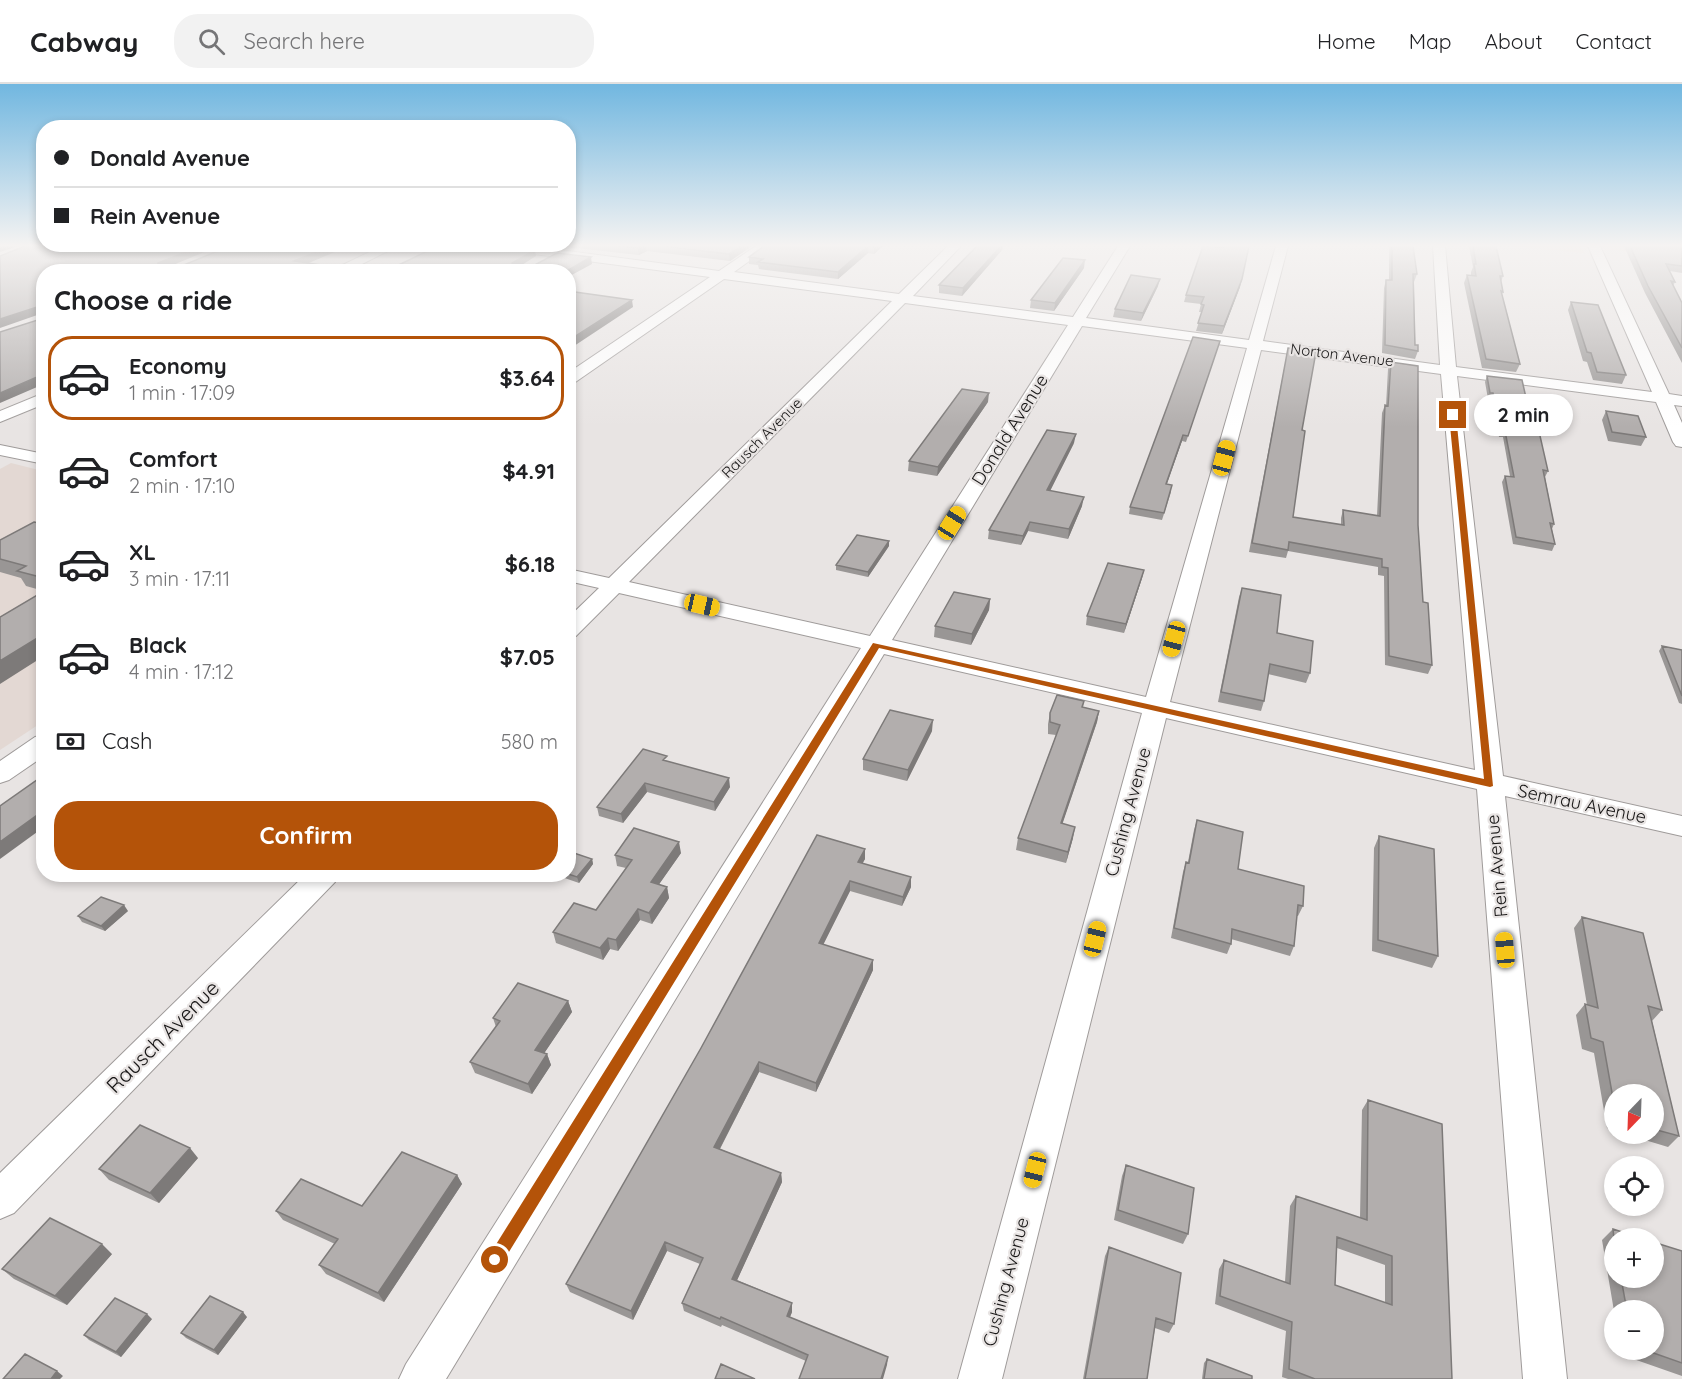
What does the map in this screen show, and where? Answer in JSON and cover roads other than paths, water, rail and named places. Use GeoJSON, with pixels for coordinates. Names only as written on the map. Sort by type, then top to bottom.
{"type":"FeatureCollection","features":[{"type":"Feature","properties":{"kind":"street"},"geometry":{"type":"LineString","coordinates":[[576,375],[676,306]]}},
{"type":"Feature","properties":{"kind":"street","name":"Rausch Avenue"},"geometry":{"type":"LineString","coordinates":[[576,623],[894,306]]}},
{"type":"Feature","properties":{"kind":"street","name":"Norton Avenue"},"geometry":{"type":"LineString","coordinates":[[975,306],[1682,401]]}},
{"type":"Feature","properties":{"kind":"street","name":"Donald Avenue"},"geometry":{"type":"LineString","coordinates":[[422,1379],[1086,306]]}},
{"type":"Feature","properties":{"kind":"street","name":"Cushing Avenue"},"geometry":{"type":"LineString","coordinates":[[980,1379],[1156,707],[1266,306]]}},
{"type":"Feature","properties":{"kind":"street","name":"Rein Avenue"},"geometry":{"type":"LineString","coordinates":[[1443,306],[1545,1379]]}},
{"type":"Feature","properties":{"kind":"street"},"geometry":{"type":"LineString","coordinates":[[1621,306],[1682,442]]}},
{"type":"Feature","properties":{"kind":"street"},"geometry":{"type":"LineString","coordinates":[[0,417],[36,401]]}},
{"type":"Feature","properties":{"kind":"street"},"geometry":{"type":"LineString","coordinates":[[0,450],[36,457]]}},
{"type":"Feature","properties":{"kind":"street","name":"Semrau Avenue"},"geometry":{"type":"LineString","coordinates":[[576,577],[1682,826]]}},
{"type":"Feature","properties":{"kind":"street"},"geometry":{"type":"LineString","coordinates":[[0,774],[36,749]]}},
{"type":"Feature","properties":{"kind":"street","name":"Rausch Avenue"},"geometry":{"type":"LineString","coordinates":[[0,1200],[317,882]]}}]}
